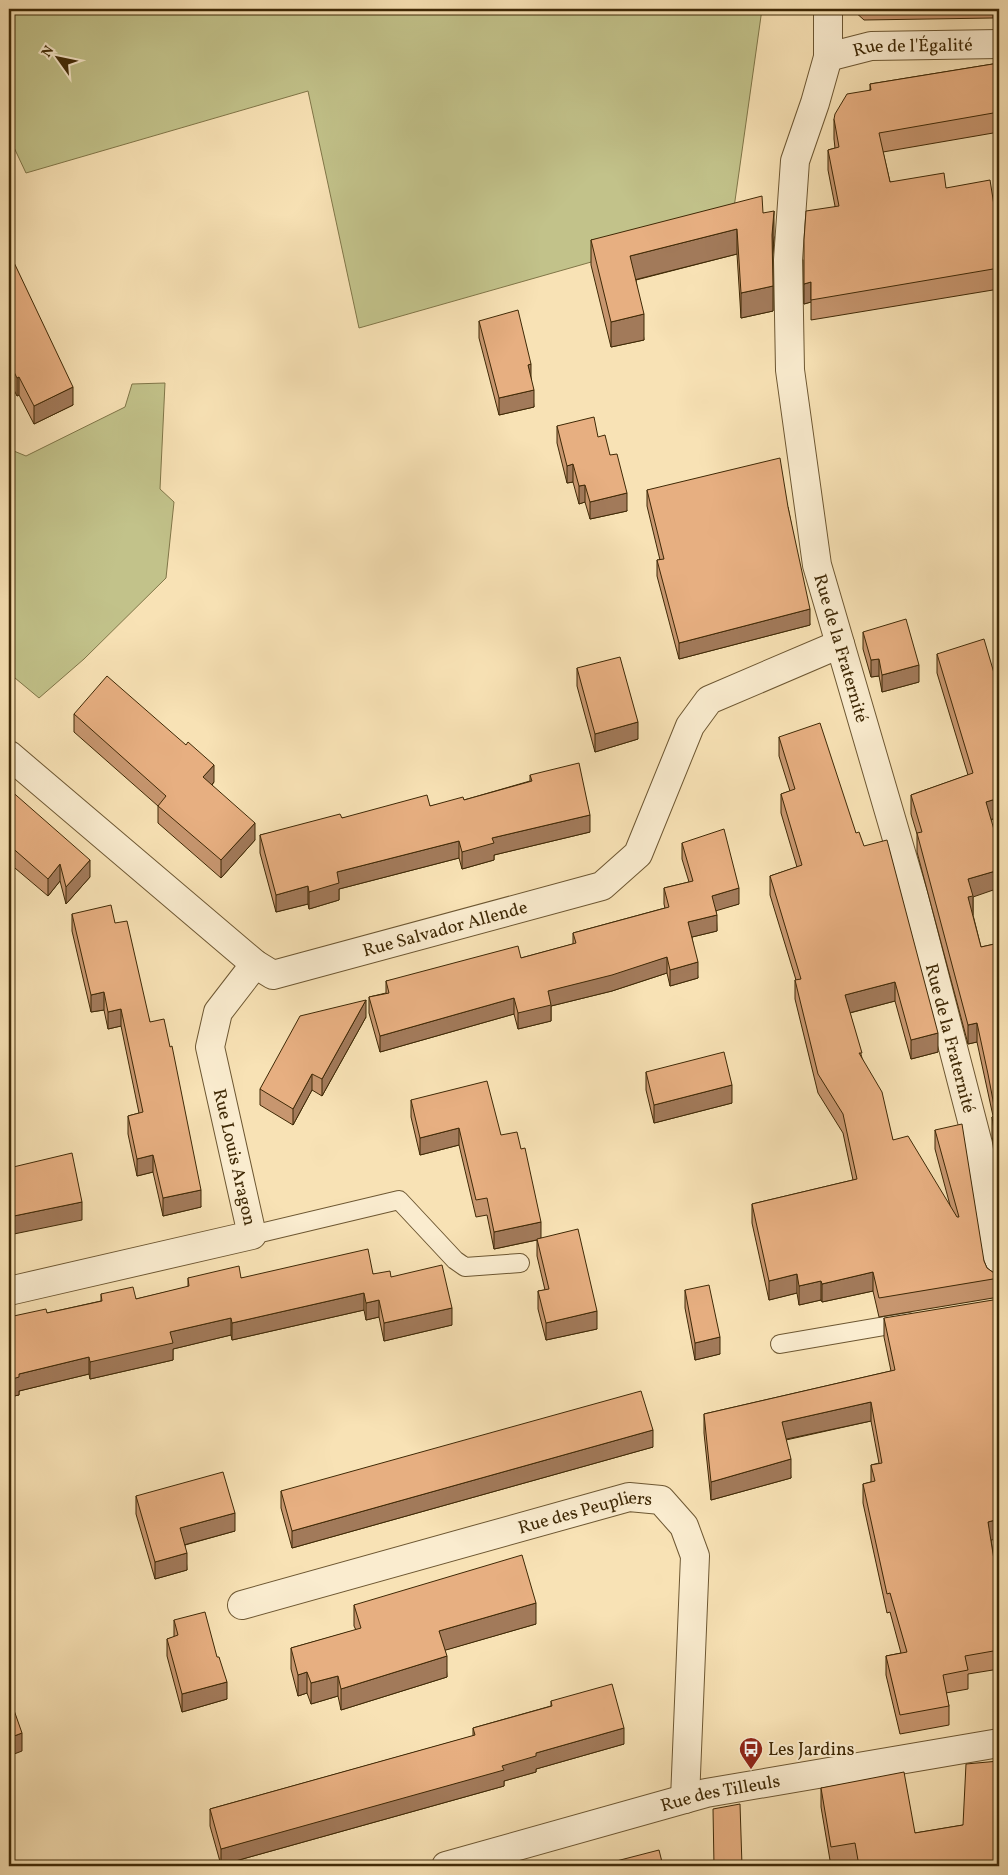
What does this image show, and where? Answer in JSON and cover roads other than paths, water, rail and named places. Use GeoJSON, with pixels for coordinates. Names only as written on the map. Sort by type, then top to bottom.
{"type":"FeatureCollection","features":[{"type":"Feature","properties":{"kind":"street","name":"Rue de la Fraternité"},"geometry":{"type":"LineString","coordinates":[[828,9],[828,57],[795,161],[788,260],[790,370],[817,565],[914,897],[978,1144],[999,1277]]}},
{"type":"Feature","properties":{"kind":"street","name":"Rue de l'Égalité"},"geometry":{"type":"LineString","coordinates":[[828,57],[871,46],[999,44]]}},
{"type":"Feature","properties":{"kind":"street","name":"Rue Salvador Allende"},"geometry":{"type":"LineString","coordinates":[[9,755],[255,964],[273,975],[602,886],[638,854],[690,726],[709,700],[840,644]]}},
{"type":"Feature","properties":{"kind":"street","name":"Rue Louis Aragon"},"geometry":{"type":"LineString","coordinates":[[9,1291],[252,1235],[210,1047],[218,1012],[255,964]]}},
{"type":"Feature","properties":{"kind":"street","name":"Rue des Peupliers"},"geometry":{"type":"LineString","coordinates":[[242,1605],[628,1497],[662,1500],[684,1526],[695,1556],[685,1799]]}},
{"type":"Feature","properties":{"kind":"street","name":"Rue des Tilleuls"},"geometry":{"type":"LineString","coordinates":[[446,1866],[706,1793],[999,1743]]}},
{"type":"Feature","properties":{"kind":"lane"},"geometry":{"type":"LineString","coordinates":[[252,1235],[399,1200],[455,1260],[465,1267],[520,1263]]}},
{"type":"Feature","properties":{"kind":"lane"},"geometry":{"type":"LineString","coordinates":[[780,1344],[923,1320]]}},
{"type":"Feature","properties":{"kind":"place","name":"Les Jardins"},"geometry":{"type":"Point","coordinates":[751,1770]}}]}
